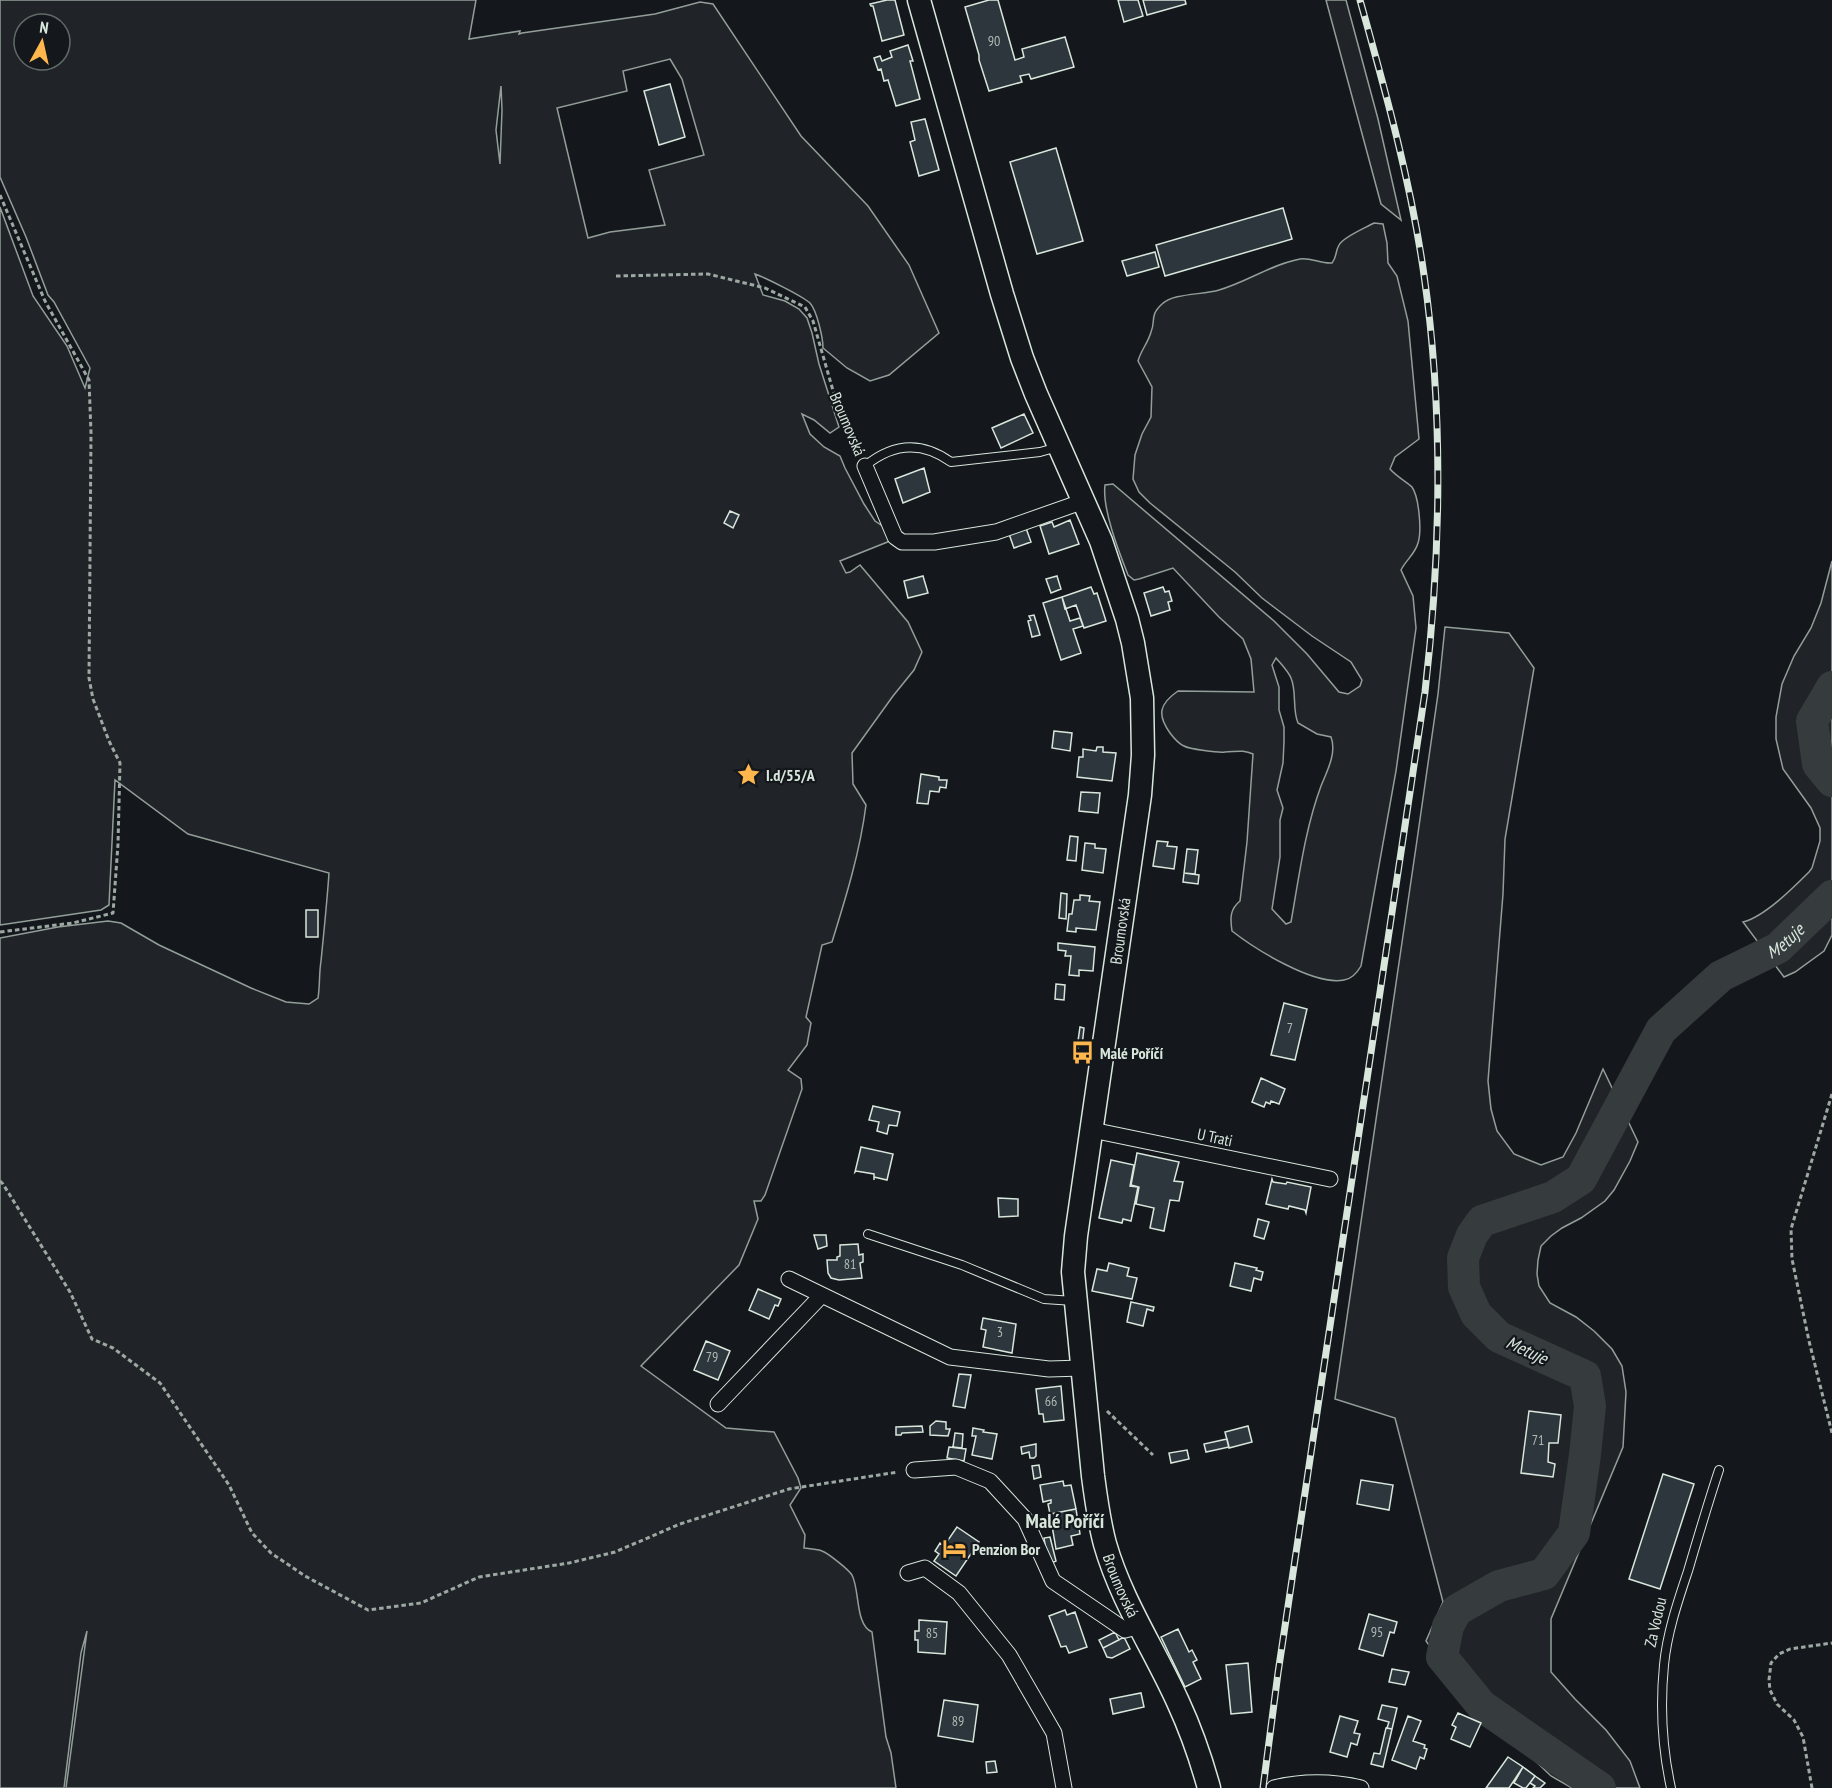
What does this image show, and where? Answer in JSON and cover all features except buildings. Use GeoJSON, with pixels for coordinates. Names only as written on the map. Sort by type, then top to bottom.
{"type":"FeatureCollection","features":[{"type":"Feature","properties":{"kind":"main road","name":"Broumovská"},"geometry":{"type":"LineString","coordinates":[[919,0],[1022,358],[1101,541],[1127,619],[1139,675],[1144,725],[1140,795],[1076,1236],[1073,1272],[1096,1504],[1106,1545],[1114,1570],[1178,1701],[1198,1750],[1209,1788]]}},
{"type":"Feature","properties":{"kind":"street","name":"Broumovská"},"geometry":{"type":"LineString","coordinates":[[865,466],[895,537],[902,542],[934,542],[996,532],[1084,501]]}},
{"type":"Feature","properties":{"kind":"street","name":"U Trati"},"geometry":{"type":"LineString","coordinates":[[1092,1130],[1330,1179]]}},
{"type":"Feature","properties":{"kind":"street"},"geometry":{"type":"LineString","coordinates":[[789,1279],[950,1357],[1049,1369],[1082,1368]]}},
{"type":"Feature","properties":{"kind":"street"},"geometry":{"type":"LineString","coordinates":[[718,1404],[822,1295]]}},
{"type":"Feature","properties":{"kind":"street"},"geometry":{"type":"LineString","coordinates":[[914,1470],[956,1467],[990,1481],[1025,1519],[1053,1581],[1125,1630],[1140,1626]]}},
{"type":"Feature","properties":{"kind":"street"},"geometry":{"type":"LineString","coordinates":[[908,1573],[925,1568],[959,1593],[1009,1655],[1054,1733],[1064,1788]]}},
{"type":"Feature","properties":{"kind":"street"},"geometry":{"type":"LineString","coordinates":[[1274,1788],[1291,1784],[1323,1784],[1360,1788]]}},
{"type":"Feature","properties":{"kind":"lane"},"geometry":{"type":"LineString","coordinates":[[865,466],[892,449],[918,448],[938,453],[951,462],[1040,452],[1059,447]]}},
{"type":"Feature","properties":{"kind":"lane"},"geometry":{"type":"LineString","coordinates":[[868,1234],[962,1265],[1044,1299],[1076,1301]]}},
{"type":"Feature","properties":{"kind":"lane","name":"Za Vodou"},"geometry":{"type":"LineString","coordinates":[[1671,1788],[1663,1740],[1664,1663],[1675,1614],[1719,1470]]}},
{"type":"Feature","properties":{"kind":"path"},"geometry":{"type":"LineString","coordinates":[[0,195],[45,301],[89,380],[91,433],[89,678],[93,699],[120,763],[113,913],[73,922],[0,932]]}},
{"type":"Feature","properties":{"kind":"path","name":"Broumovská"},"geometry":{"type":"LineString","coordinates":[[616,276],[708,274],[765,288],[805,307],[813,321],[834,394],[865,466]]}},
{"type":"Feature","properties":{"kind":"path"},"geometry":{"type":"LineString","coordinates":[[1832,1094],[1791,1229],[1792,1259],[1809,1341],[1832,1433]]}},
{"type":"Feature","properties":{"kind":"path"},"geometry":{"type":"LineString","coordinates":[[0,1181],[70,1292],[92,1339],[113,1348],[160,1383],[229,1485],[252,1533],[271,1553],[305,1576],[368,1610],[421,1603],[479,1577],[569,1563],[615,1552],[680,1524],[789,1489],[914,1470]]}},
{"type":"Feature","properties":{"kind":"path"},"geometry":{"type":"LineString","coordinates":[[1085,1400],[1097,1402],[1153,1455]]}},
{"type":"Feature","properties":{"kind":"path"},"geometry":{"type":"LineString","coordinates":[[1812,1788],[1803,1737],[1794,1720],[1777,1704],[1770,1690],[1769,1680],[1772,1663],[1779,1654],[1790,1649],[1832,1643]]}},
{"type":"Feature","properties":{"kind":"shaded area"},"geometry":{"type":"Polygon","coordinates":[[[0,0],[476,0],[469,39],[655,14],[700,2],[713,4],[801,136],[868,206],[909,265],[939,333],[889,375],[870,381],[847,368],[823,348],[819,325],[810,303],[784,287],[755,274],[763,295],[785,301],[799,309],[807,318],[839,427],[830,433],[802,414],[810,434],[824,447],[840,456],[864,504],[875,521],[884,527],[890,541],[840,561],[846,573],[860,565],[908,622],[922,652],[914,670],[852,753],[853,784],[866,805],[860,840],[832,942],[822,945],[806,1017],[811,1023],[807,1045],[788,1070],[801,1079],[802,1089],[765,1195],[761,1201],[754,1201],[758,1219],[739,1265],[641,1366],[726,1428],[774,1432],[801,1488],[790,1505],[805,1535],[804,1548],[825,1552],[852,1575],[860,1615],[872,1632],[886,1737],[891,1753],[896,1788],[66,1788],[87,1631],[81,1653],[64,1788],[0,1788],[0,938],[58,927],[108,921],[121,923],[159,945],[251,988],[286,1002],[309,1004],[318,998],[329,873],[188,834],[115,780],[109,905],[101,910],[0,925],[0,207],[33,296],[67,346],[85,388],[90,368],[48,295],[0,177],[0,0]],[[670,59],[623,71],[627,91],[557,108],[588,238],[610,232],[665,225],[649,170],[704,155],[682,79],[670,59]],[[501,86],[496,130],[500,164],[502,110],[501,86]]]}},
{"type":"Feature","properties":{"kind":"shaded area"},"geometry":{"type":"Polygon","coordinates":[[[1326,0],[1346,0],[1378,119],[1401,220],[1381,204],[1326,0]]]}},
{"type":"Feature","properties":{"kind":"shaded area"},"geometry":{"type":"Polygon","coordinates":[[[1374,223],[1383,224],[1388,263],[1397,276],[1408,321],[1419,439],[1395,457],[1390,469],[1412,487],[1418,506],[1420,531],[1418,543],[1401,570],[1413,596],[1416,628],[1396,771],[1361,966],[1349,978],[1332,980],[1301,972],[1285,965],[1232,931],[1232,914],[1234,907],[1240,901],[1247,842],[1253,754],[1242,751],[1211,751],[1184,746],[1166,727],[1162,710],[1167,701],[1178,691],[1254,692],[1251,659],[1243,639],[1173,568],[1134,580],[1128,575],[1109,518],[1105,485],[1113,484],[1274,621],[1307,654],[1339,692],[1348,694],[1360,686],[1362,680],[1351,662],[1262,598],[1235,572],[1150,503],[1139,492],[1133,479],[1135,455],[1151,417],[1152,387],[1138,361],[1150,336],[1154,315],[1158,308],[1167,300],[1219,290],[1290,261],[1304,259],[1332,263],[1341,242],[1374,223]],[[1276,658],[1272,665],[1279,687],[1279,710],[1284,727],[1283,763],[1277,790],[1283,808],[1280,820],[1280,857],[1272,909],[1286,924],[1291,922],[1303,853],[1321,786],[1331,762],[1333,743],[1331,737],[1317,734],[1298,723],[1293,683],[1276,658]]]}},
{"type":"Feature","properties":{"kind":"shaded area"},"geometry":{"type":"Polygon","coordinates":[[[1832,561],[1832,935],[1824,951],[1795,972],[1784,977],[1743,922],[1769,908],[1809,872],[1820,841],[1820,828],[1811,808],[1783,769],[1776,739],[1776,717],[1782,684],[1794,656],[1811,628],[1821,603],[1832,561]]]}},
{"type":"Feature","properties":{"kind":"shaded area"},"geometry":{"type":"Polygon","coordinates":[[[1445,627],[1509,633],[1534,668],[1505,839],[1503,894],[1488,1081],[1491,1109],[1497,1131],[1514,1154],[1541,1165],[1563,1157],[1576,1133],[1603,1069],[1638,1142],[1614,1190],[1605,1201],[1562,1228],[1541,1246],[1537,1274],[1539,1286],[1550,1303],[1576,1317],[1594,1331],[1612,1349],[1622,1366],[1626,1392],[1623,1447],[1551,1619],[1551,1672],[1606,1730],[1630,1761],[1640,1788],[1572,1788],[1551,1776],[1460,1689],[1426,1641],[1443,1602],[1395,1418],[1335,1399],[1438,694],[1445,627]]]}},
{"type":"Feature","properties":{"kind":"waterway","name":"Metuje"},"geometry":{"type":"LineString","coordinates":[[1832,687],[1812,721],[1818,764],[1832,781]]}},
{"type":"Feature","properties":{"kind":"waterway","name":"Metuje"},"geometry":{"type":"LineString","coordinates":[[1600,1788],[1482,1706],[1442,1657],[1448,1626],[1457,1610],[1499,1586],[1544,1574],[1574,1533],[1590,1406],[1585,1376],[1499,1337],[1476,1314],[1464,1287],[1463,1258],[1472,1235],[1482,1221],[1553,1197],[1581,1179],[1661,1030],[1721,976],[1778,948],[1832,896]]}},
{"type":"Feature","properties":{"kind":"railway"},"geometry":{"type":"LineString","coordinates":[[1263,1788],[1278,1673],[1425,692],[1437,536],[1435,379],[1419,240],[1405,171],[1360,0]]}},
{"type":"Feature","properties":{"kind":"place","name":"I.d/55/A"},"geometry":{"type":"Point","coordinates":[748,775]}},
{"type":"Feature","properties":{"kind":"place","name":"Malé Poříčí"},"geometry":{"type":"Point","coordinates":[1082,1053]}},
{"type":"Feature","properties":{"kind":"place","name":"Penzion Bor"},"geometry":{"type":"Point","coordinates":[954,1549]}},
{"type":"Feature","properties":{"kind":"district","name":"Malé Poříčí"},"geometry":{"type":"Point","coordinates":[1065,1521]}}]}
